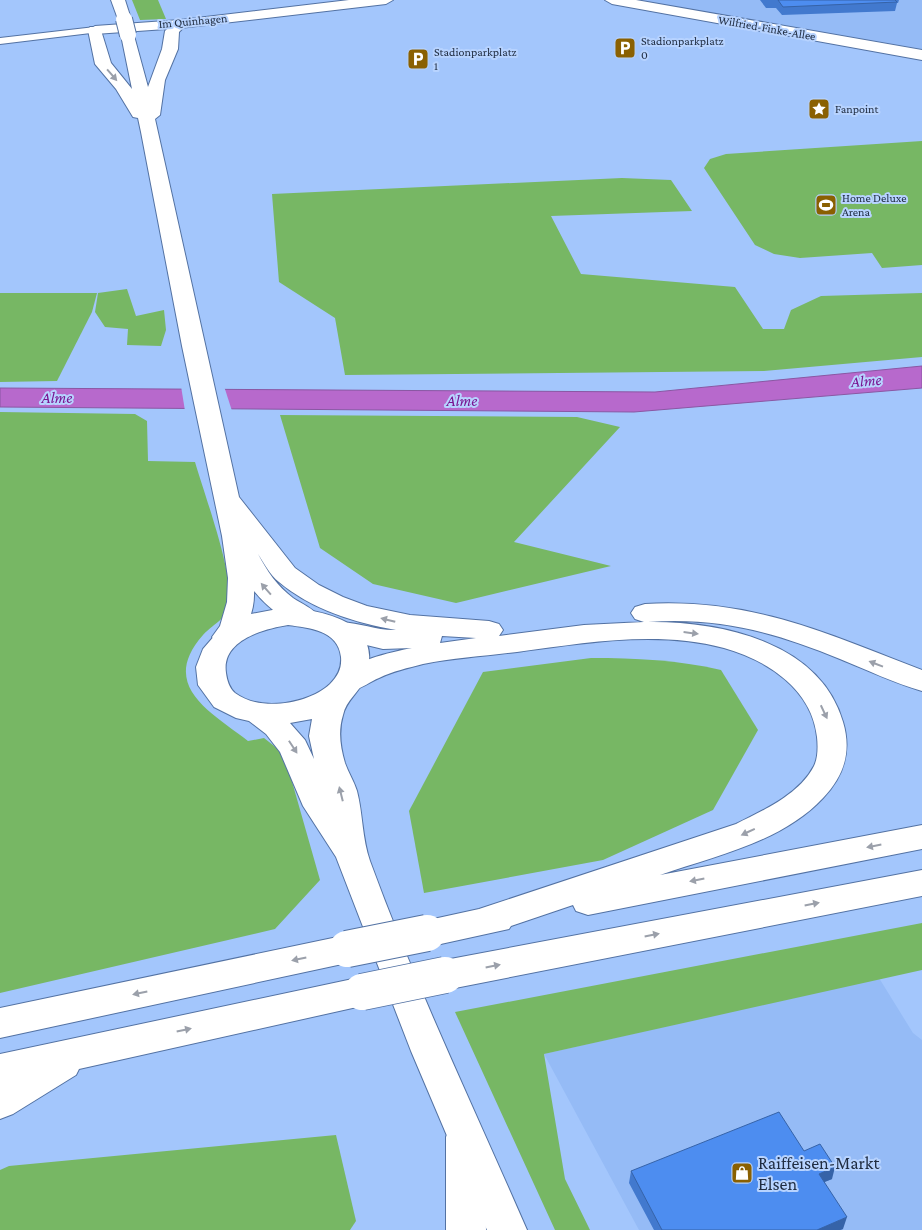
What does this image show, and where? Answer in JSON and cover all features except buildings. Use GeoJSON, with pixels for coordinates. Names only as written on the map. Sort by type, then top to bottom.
{"type":"FeatureCollection","features":[{"type":"Feature","properties":{"kind":"main road"},"geometry":{"type":"LineString","coordinates":[[118,0],[150,132],[193,346],[235,536],[241,578],[241,602],[233,627],[215,650],[211,660],[210,675],[213,684],[223,697],[233,704],[259,713],[278,714],[304,711],[386,663],[428,654],[602,633],[676,631],[724,638],[768,654],[803,679],[822,705],[830,723],[833,743],[832,758],[827,771],[807,795],[772,819],[747,833],[478,923]]}},
{"type":"Feature","properties":{"kind":"main road","name":"Im Quinhagen"},"geometry":{"type":"LineString","coordinates":[[95,30],[151,24],[180,24],[386,0]]}},
{"type":"Feature","properties":{"kind":"main road","name":"Wilfried-Finke-Allee"},"geometry":{"type":"LineString","coordinates":[[612,0],[922,55]]}},
{"type":"Feature","properties":{"kind":"main road"},"geometry":{"type":"LineString","coordinates":[[150,132],[157,80],[170,49],[172,29],[180,24]]}},
{"type":"Feature","properties":{"kind":"main road"},"geometry":{"type":"LineString","coordinates":[[95,30],[103,64],[123,87],[150,132]]}},
{"type":"Feature","properties":{"kind":"main road"},"geometry":{"type":"LineString","coordinates":[[227,496],[287,575],[317,595],[361,613],[402,623],[489,630]]}},
{"type":"Feature","properties":{"kind":"main road"},"geometry":{"type":"LineString","coordinates":[[235,536],[257,578],[266,590],[287,607],[305,617],[367,638],[399,641],[639,613],[693,612],[729,615],[792,630],[922,681]]}},
{"type":"Feature","properties":{"kind":"main road"},"geometry":{"type":"LineString","coordinates":[[226,637],[244,626],[265,619],[305,617]]}},
{"type":"Feature","properties":{"kind":"main road"},"geometry":{"type":"LineString","coordinates":[[339,630],[352,643],[357,654],[357,667],[328,713],[324,736],[330,764],[341,790],[353,859]]}},
{"type":"Feature","properties":{"kind":"main road"},"geometry":{"type":"LineString","coordinates":[[259,713],[277,727],[294,748],[314,798],[353,859],[429,1051],[507,1230]]}},
{"type":"Feature","properties":{"kind":"main road"},"geometry":{"type":"LineString","coordinates":[[0,1023],[347,949],[922,837]]}},
{"type":"Feature","properties":{"kind":"main road"},"geometry":{"type":"LineString","coordinates":[[0,1070],[362,992],[922,883]]}},
{"type":"Feature","properties":{"kind":"main road"},"geometry":{"type":"LineString","coordinates":[[0,1102],[85,1051]]}},
{"type":"Feature","properties":{"kind":"main road"},"geometry":{"type":"LineString","coordinates":[[465,1136],[466,1230]]}},
{"type":"Feature","properties":{"kind":"street","name":"Im Quinhagen"},"geometry":{"type":"LineString","coordinates":[[0,41],[95,30]]}},
{"type":"Feature","properties":{"kind":"shaded area"},"geometry":{"type":"Polygon","coordinates":[[[640,0],[922,0],[922,49],[716,14],[640,0]]]}},
{"type":"Feature","properties":{"kind":"shaded area"},"geometry":{"type":"Polygon","coordinates":[[[879,978],[913,1033],[922,1040],[922,1230],[639,1230],[544,1054],[879,978]]]}},
{"type":"Feature","properties":{"kind":"green space"},"geometry":{"type":"Polygon","coordinates":[[[132,0],[158,0],[166,19],[140,20],[132,0]]]}},
{"type":"Feature","properties":{"kind":"green space","name":"Home Deluxe Arena"},"geometry":{"type":"Polygon","coordinates":[[[922,141],[922,265],[882,268],[872,253],[800,258],[774,254],[755,245],[704,168],[710,159],[726,154],[922,141]]]}},
{"type":"Feature","properties":{"kind":"green space"},"geometry":{"type":"Polygon","coordinates":[[[622,178],[671,180],[692,211],[551,216],[581,274],[735,287],[763,329],[784,329],[791,310],[821,296],[922,293],[922,357],[764,371],[345,375],[335,318],[279,282],[272,194],[622,178]]]}},
{"type":"Feature","properties":{"kind":"green space"},"geometry":{"type":"Polygon","coordinates":[[[127,289],[136,316],[164,310],[166,330],[161,346],[127,345],[128,329],[105,327],[95,312],[98,293],[127,289]]]}},
{"type":"Feature","properties":{"kind":"green space"},"geometry":{"type":"Polygon","coordinates":[[[0,293],[97,293],[92,312],[57,381],[0,382],[0,293]]]}},
{"type":"Feature","properties":{"kind":"green space"},"geometry":{"type":"Polygon","coordinates":[[[0,412],[135,414],[147,421],[148,461],[195,462],[227,571],[229,600],[226,613],[203,635],[191,653],[186,669],[188,684],[195,697],[206,709],[248,741],[264,738],[278,749],[289,771],[320,880],[275,929],[0,993],[0,412]]]}},
{"type":"Feature","properties":{"kind":"green space"},"geometry":{"type":"Polygon","coordinates":[[[280,415],[577,417],[620,427],[514,542],[611,566],[456,603],[373,584],[320,548],[280,415]]]}},
{"type":"Feature","properties":{"kind":"green space"},"geometry":{"type":"Polygon","coordinates":[[[591,658],[657,660],[721,670],[758,730],[713,810],[603,860],[424,893],[409,811],[483,672],[591,658]]]}},
{"type":"Feature","properties":{"kind":"green space"},"geometry":{"type":"Polygon","coordinates":[[[922,923],[922,970],[544,1054],[565,1179],[590,1230],[555,1230],[455,1012],[922,923]]]}},
{"type":"Feature","properties":{"kind":"green space"},"geometry":{"type":"Polygon","coordinates":[[[336,1135],[356,1221],[350,1230],[0,1230],[0,1170],[9,1166],[336,1135]]]}},
{"type":"Feature","properties":{"kind":"water","name":"Alme"},"geometry":{"type":"Polygon","coordinates":[[[922,366],[922,388],[634,412],[0,407],[0,388],[655,392],[922,366]]]}},
{"type":"Feature","properties":{"kind":"pier"},"geometry":{"type":"Polygon","coordinates":[[[181,386],[224,386],[232,411],[185,411],[181,386]]]}},
{"type":"Feature","properties":{"kind":"place","name":"Stadionparkplatz 0"},"geometry":{"type":"Point","coordinates":[625,48]}},
{"type":"Feature","properties":{"kind":"place","name":"Stadionparkplatz 1"},"geometry":{"type":"Point","coordinates":[418,59]}},
{"type":"Feature","properties":{"kind":"place","name":"Fanpoint"},"geometry":{"type":"Point","coordinates":[819,109]}},
{"type":"Feature","properties":{"kind":"place","name":"Home Deluxe Arena"},"geometry":{"type":"Point","coordinates":[826,205]}},
{"type":"Feature","properties":{"kind":"place","name":"Raiffeisen-Markt Elsen"},"geometry":{"type":"Point","coordinates":[742,1173]}}]}
